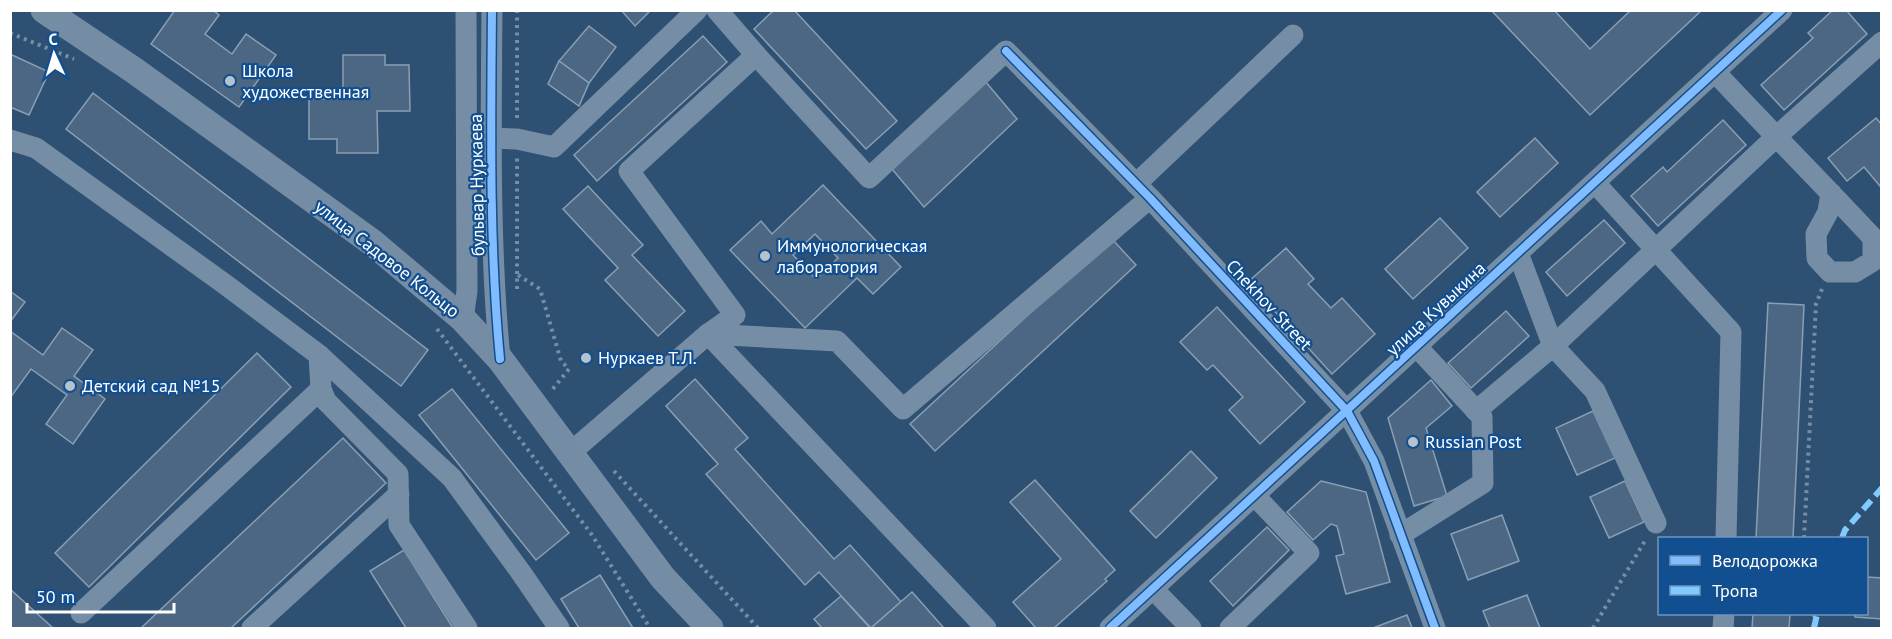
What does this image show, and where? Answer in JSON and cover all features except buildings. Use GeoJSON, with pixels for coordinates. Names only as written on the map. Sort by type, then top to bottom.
{"type":"FeatureCollection","features":[{"type":"Feature","properties":{"kind":"main road","name":"улица Садовое Кольцо"},"geometry":{"type":"LineString","coordinates":[[44,10],[135,71],[373,243],[463,319],[500,359],[663,578],[692,628]]}},
{"type":"Feature","properties":{"kind":"main road","name":"улица Садовое Кольцо"},"geometry":{"type":"LineString","coordinates":[[663,578],[710,628]]}},
{"type":"Feature","properties":{"kind":"street","name":"бульвар Нуркаева"},"geometry":{"type":"LineString","coordinates":[[463,319],[467,291],[466,10]]}},
{"type":"Feature","properties":{"kind":"street","name":"бульвар Нуркаева"},"geometry":{"type":"LineString","coordinates":[[492,10],[490,138],[496,316],[500,359]]}},
{"type":"Feature","properties":{"kind":"street"},"geometry":{"type":"LineString","coordinates":[[490,138],[517,139],[554,147],[697,10]]}},
{"type":"Feature","properties":{"kind":"street"},"geometry":{"type":"LineString","coordinates":[[570,453],[708,334],[735,315],[629,171],[756,55],[717,10]]}},
{"type":"Feature","properties":{"kind":"street","name":"улица Кувыкина"},"geometry":{"type":"LineString","coordinates":[[1110,628],[1782,10]]}},
{"type":"Feature","properties":{"kind":"street"},"geometry":{"type":"LineString","coordinates":[[708,334],[837,341],[903,409],[1143,191],[1293,35]]}},
{"type":"Feature","properties":{"kind":"street"},"geometry":{"type":"LineString","coordinates":[[1476,411],[1553,346],[1776,136],[1881,42]]}},
{"type":"Feature","properties":{"kind":"street","name":"Chekhov Street"},"geometry":{"type":"LineString","coordinates":[[756,55],[869,178],[1006,51],[1143,191],[1347,411],[1374,461],[1435,628]]}},
{"type":"Feature","properties":{"kind":"street"},"geometry":{"type":"LineString","coordinates":[[1715,72],[1831,193],[1873,238],[1877,262],[1855,272],[1830,272],[1817,258],[1816,234],[1828,212],[1831,193]]}},
{"type":"Feature","properties":{"kind":"street"},"geometry":{"type":"LineString","coordinates":[[10,140],[36,148],[319,355],[452,478],[558,628]]}},
{"type":"Feature","properties":{"kind":"street"},"geometry":{"type":"LineString","coordinates":[[1595,183],[1731,332],[1726,537]]}},
{"type":"Feature","properties":{"kind":"street"},"geometry":{"type":"LineString","coordinates":[[1518,254],[1553,346],[1595,391],[1656,523]]}},
{"type":"Feature","properties":{"kind":"street"},"geometry":{"type":"LineString","coordinates":[[708,334],[986,628]]}},
{"type":"Feature","properties":{"kind":"street"},"geometry":{"type":"LineString","coordinates":[[1400,535],[1483,483],[1482,417],[1417,347]]}},
{"type":"Feature","properties":{"kind":"street"},"geometry":{"type":"LineString","coordinates":[[319,355],[321,389],[326,401],[398,474],[399,525],[467,628]]}},
{"type":"Feature","properties":{"kind":"street"},"geometry":{"type":"LineString","coordinates":[[81,613],[321,389]]}},
{"type":"Feature","properties":{"kind":"street"},"geometry":{"type":"LineString","coordinates":[[252,628],[399,494]]}},
{"type":"Feature","properties":{"kind":"street"},"geometry":{"type":"LineString","coordinates":[[1230,628],[1310,553],[1255,496]]}},
{"type":"Feature","properties":{"kind":"street"},"geometry":{"type":"LineString","coordinates":[[1153,589],[1191,628]]}},
{"type":"Feature","properties":{"kind":"path"},"geometry":{"type":"LineString","coordinates":[[517,10],[517,295]]}},
{"type":"Feature","properties":{"kind":"path"},"geometry":{"type":"LineString","coordinates":[[10,33],[79,62]]}},
{"type":"Feature","properties":{"kind":"path"},"geometry":{"type":"LineString","coordinates":[[1804,537],[1816,304],[1830,272]]}},
{"type":"Feature","properties":{"kind":"path"},"geometry":{"type":"LineString","coordinates":[[517,275],[540,290],[561,361],[569,369],[550,392],[544,383]]}},
{"type":"Feature","properties":{"kind":"path"},"geometry":{"type":"LineString","coordinates":[[434,325],[592,535],[650,628]]}},
{"type":"Feature","properties":{"kind":"path"},"geometry":{"type":"LineString","coordinates":[[610,466],[758,628]]}},
{"type":"Feature","properties":{"kind":"path"},"geometry":{"type":"LineString","coordinates":[[1593,628],[1656,523]]}},
{"type":"Feature","properties":{"kind":"marked path"},"geometry":{"type":"LineString","coordinates":[[1842,537],[1845,530],[1882,488]]}},
{"type":"Feature","properties":{"kind":"marked path"},"geometry":{"type":"LineString","coordinates":[[1814,628],[1817,615]]}},
{"type":"Feature","properties":{"kind":"cycle path"},"geometry":{"type":"LineString","coordinates":[[492,10],[492,229],[500,359]]}},
{"type":"Feature","properties":{"kind":"cycle path"},"geometry":{"type":"LineString","coordinates":[[1110,628],[1782,10]]}},
{"type":"Feature","properties":{"kind":"cycle path"},"geometry":{"type":"LineString","coordinates":[[1006,51],[1150,198],[1347,411],[1374,461],[1435,628]]}},
{"type":"Feature","properties":{"kind":"place","name":"Школа художественная"},"geometry":{"type":"Point","coordinates":[230,81]}},
{"type":"Feature","properties":{"kind":"place","name":"Иммунологическая лаборатория"},"geometry":{"type":"Point","coordinates":[765,256]}},
{"type":"Feature","properties":{"kind":"place","name":"Нуркаев Т.Л."},"geometry":{"type":"Point","coordinates":[586,358]}},
{"type":"Feature","properties":{"kind":"place","name":"Детский сад №15"},"geometry":{"type":"Point","coordinates":[70,386]}},
{"type":"Feature","properties":{"kind":"place","name":"Russian Post"},"geometry":{"type":"Point","coordinates":[1413,442]}}]}
